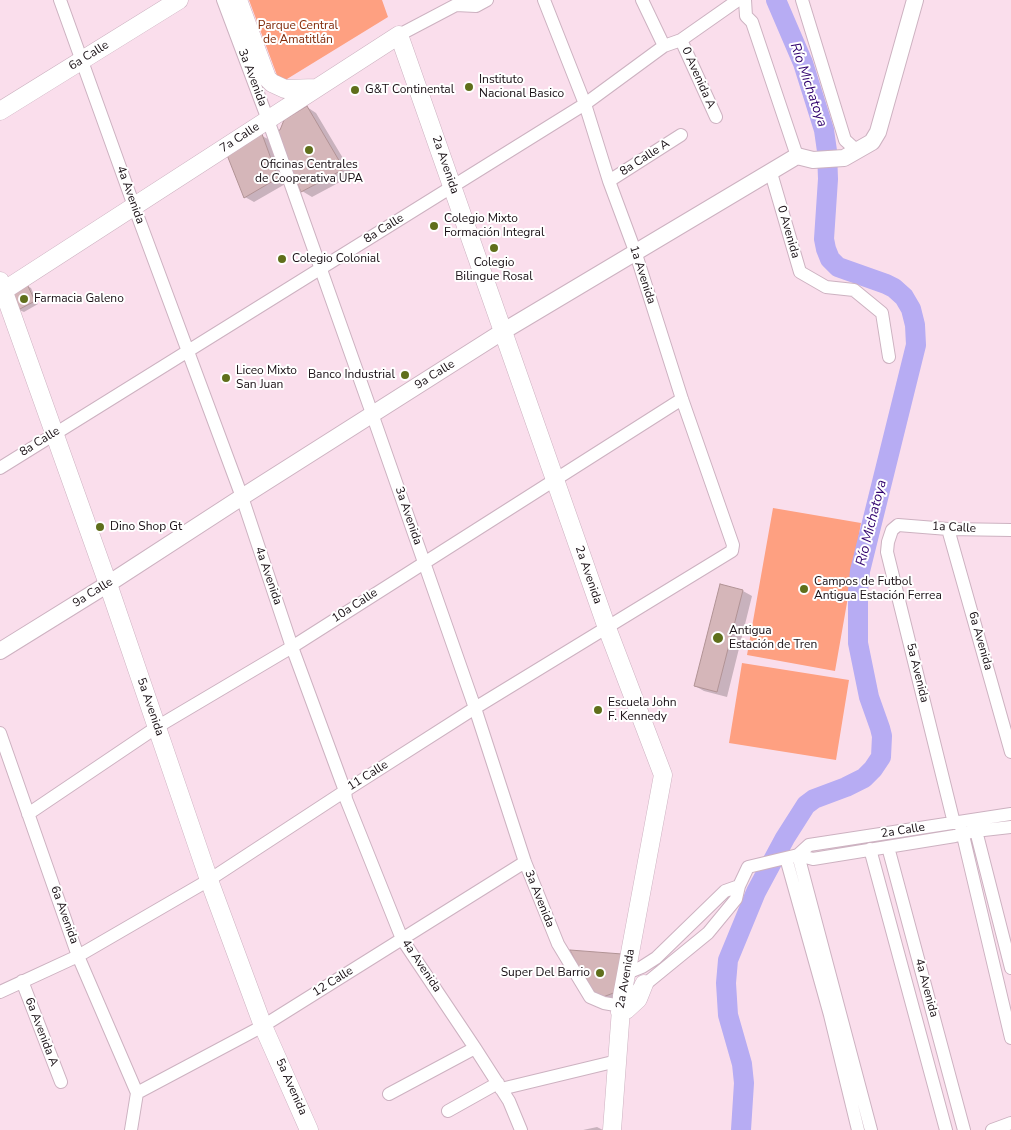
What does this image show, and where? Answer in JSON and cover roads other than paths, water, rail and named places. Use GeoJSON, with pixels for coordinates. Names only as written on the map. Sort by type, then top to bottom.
{"type":"FeatureCollection","features":[{"type":"Feature","properties":{"kind":"main road","name":"6a Calle"},"geometry":{"type":"LineString","coordinates":[[0,111],[179,0]]}},
{"type":"Feature","properties":{"kind":"main road"},"geometry":{"type":"LineString","coordinates":[[238,0],[267,78],[272,83],[285,89],[318,87]]}},
{"type":"Feature","properties":{"kind":"main road","name":"7a Calle"},"geometry":{"type":"LineString","coordinates":[[1,288],[134,206],[399,35]]}},
{"type":"Feature","properties":{"kind":"main road","name":"2a Avenida"},"geometry":{"type":"LineString","coordinates":[[399,35],[607,628],[663,775],[621,1005],[612,1130]]}},
{"type":"Feature","properties":{"kind":"main road","name":"5a Avenida"},"geometry":{"type":"LineString","coordinates":[[1,288],[108,584],[209,880],[264,1026],[310,1130]]}},
{"type":"Feature","properties":{"kind":"main road"},"geometry":{"type":"LineString","coordinates":[[621,1005],[626,1010],[638,999],[644,984]]}},
{"type":"Feature","properties":{"kind":"street","name":"4a Avenida"},"geometry":{"type":"LineString","coordinates":[[60,0],[242,497],[292,647],[350,808],[402,939],[500,1086],[509,1101],[521,1130]]}},
{"type":"Feature","properties":{"kind":"street","name":"3a Avenida"},"geometry":{"type":"LineString","coordinates":[[223,0],[373,414],[475,708],[524,862],[558,944],[590,997],[604,1003],[621,1005]]}},
{"type":"Feature","properties":{"kind":"street","name":"7a Calle"},"geometry":{"type":"LineString","coordinates":[[399,35],[456,5],[476,6],[487,0]]}},
{"type":"Feature","properties":{"kind":"street","name":"1a Avenida"},"geometry":{"type":"LineString","coordinates":[[544,0],[585,104],[609,181],[635,251],[682,399],[734,545],[732,551]]}},
{"type":"Feature","properties":{"kind":"street"},"geometry":{"type":"LineString","coordinates":[[642,0],[664,46]]}},
{"type":"Feature","properties":{"kind":"street","name":"8a Calle"},"geometry":{"type":"LineString","coordinates":[[0,468],[585,104],[664,46],[681,40],[738,0]]}},
{"type":"Feature","properties":{"kind":"street"},"geometry":{"type":"LineString","coordinates":[[745,0],[746,16],[752,22],[797,156],[813,160],[850,154],[872,142],[878,132],[915,0]]}},
{"type":"Feature","properties":{"kind":"street"},"geometry":{"type":"LineString","coordinates":[[802,0],[850,154]]}},
{"type":"Feature","properties":{"kind":"street","name":"0 Avenida A"},"geometry":{"type":"LineString","coordinates":[[681,40],[716,117]]}},
{"type":"Feature","properties":{"kind":"street","name":"8a Calle A"},"geometry":{"type":"LineString","coordinates":[[609,181],[681,136]]}},
{"type":"Feature","properties":{"kind":"street","name":"9a Calle"},"geometry":{"type":"LineString","coordinates":[[0,651],[502,332],[797,156]]}},
{"type":"Feature","properties":{"kind":"street","name":"0 Avenida"},"geometry":{"type":"LineString","coordinates":[[771,173],[800,272],[826,287],[854,290],[882,313],[889,357]]}},
{"type":"Feature","properties":{"kind":"street","name":"10a Calle"},"geometry":{"type":"LineString","coordinates":[[28,814],[157,727],[292,647],[682,399]]}},
{"type":"Feature","properties":{"kind":"street","name":"1a Calle"},"geometry":{"type":"LineString","coordinates":[[898,525],[948,529],[1011,530]]}},
{"type":"Feature","properties":{"kind":"street","name":"5a Avenida"},"geometry":{"type":"LineString","coordinates":[[898,525],[892,530],[887,552],[1011,1038]]}},
{"type":"Feature","properties":{"kind":"street","name":"6a Avenida"},"geometry":{"type":"LineString","coordinates":[[948,529],[1011,752]]}},
{"type":"Feature","properties":{"kind":"street","name":"11 Calle"},"geometry":{"type":"LineString","coordinates":[[0,992],[78,956],[209,880],[475,708],[732,551]]}},
{"type":"Feature","properties":{"kind":"street","name":"6a Avenida"},"geometry":{"type":"LineString","coordinates":[[0,733],[78,956],[137,1093]]}},
{"type":"Feature","properties":{"kind":"street","name":"2a Calle"},"geometry":{"type":"LineString","coordinates":[[974,825],[1011,814]]}},
{"type":"Feature","properties":{"kind":"street"},"geometry":{"type":"LineString","coordinates":[[974,825],[1011,968]]}},
{"type":"Feature","properties":{"kind":"street","name":"2a Calle"},"geometry":{"type":"LineString","coordinates":[[644,984],[708,932],[736,899],[739,886],[748,867],[788,857],[809,845],[974,825],[1011,826]]}},
{"type":"Feature","properties":{"kind":"street","name":"2a Calle"},"geometry":{"type":"LineString","coordinates":[[788,857],[813,858],[888,847],[958,827]]}},
{"type":"Feature","properties":{"kind":"street","name":"4a Avenida"},"geometry":{"type":"LineString","coordinates":[[888,847],[964,1130]]}},
{"type":"Feature","properties":{"kind":"street","name":"4a Avenida"},"geometry":{"type":"LineString","coordinates":[[870,850],[946,1130]]}},
{"type":"Feature","properties":{"kind":"street"},"geometry":{"type":"LineString","coordinates":[[788,857],[871,1130]]}},
{"type":"Feature","properties":{"kind":"street","name":"12 Calle"},"geometry":{"type":"LineString","coordinates":[[137,1093],[264,1026],[524,862]]}},
{"type":"Feature","properties":{"kind":"street"},"geometry":{"type":"LineString","coordinates":[[627,971],[642,967],[656,958],[724,891],[739,886]]}},
{"type":"Feature","properties":{"kind":"street"},"geometry":{"type":"LineString","coordinates":[[669,945],[679,956]]}},
{"type":"Feature","properties":{"kind":"street","name":"6a Avenida A"},"geometry":{"type":"LineString","coordinates":[[22,981],[60,1082]]}},
{"type":"Feature","properties":{"kind":"street"},"geometry":{"type":"LineString","coordinates":[[835,1014],[858,1130]]}},
{"type":"Feature","properties":{"kind":"street"},"geometry":{"type":"LineString","coordinates":[[389,1094],[476,1048]]}},
{"type":"Feature","properties":{"kind":"street"},"geometry":{"type":"LineString","coordinates":[[448,1111],[500,1086],[617,1061]]}},
{"type":"Feature","properties":{"kind":"street"},"geometry":{"type":"LineString","coordinates":[[131,1130],[137,1093]]}},
{"type":"Feature","properties":{"kind":"street"},"geometry":{"type":"LineString","coordinates":[[992,1130],[1011,1123]]}},
{"type":"Feature","properties":{"kind":"waterway","name":"Río Michatoya"},"geometry":{"type":"LineString","coordinates":[[741,1130],[744,1083],[742,1064],[728,1015],[726,983],[728,960],[756,892],[785,838],[806,805],[814,799],[864,778],[881,757],[882,736],[869,697],[858,643],[858,591],[860,571],[916,345],[915,325],[911,309],[904,297],[886,284],[838,267],[830,259],[824,239],[828,179],[824,130],[803,63],[776,0]]}},
{"type":"Feature","properties":{"kind":"place","name":"Instituto Nacional Basico"},"geometry":{"type":"Point","coordinates":[469,87]}},
{"type":"Feature","properties":{"kind":"place","name":"G&T Continental"},"geometry":{"type":"Point","coordinates":[355,90]}},
{"type":"Feature","properties":{"kind":"place","name":"Oficinas Centrales de Cooperativa UPA"},"geometry":{"type":"Point","coordinates":[309,150]}},
{"type":"Feature","properties":{"kind":"place","name":"Colegio Mixto Formación Integral"},"geometry":{"type":"Point","coordinates":[434,226]}},
{"type":"Feature","properties":{"kind":"place","name":"Colegio Bilingue Rosal"},"geometry":{"type":"Point","coordinates":[494,248]}},
{"type":"Feature","properties":{"kind":"place","name":"Colegio Colonial"},"geometry":{"type":"Point","coordinates":[282,259]}},
{"type":"Feature","properties":{"kind":"place","name":"Farmacia Galeno"},"geometry":{"type":"Point","coordinates":[24,299]}},
{"type":"Feature","properties":{"kind":"place","name":"Banco Industrial"},"geometry":{"type":"Point","coordinates":[405,375]}},
{"type":"Feature","properties":{"kind":"place","name":"Liceo Mixto San Juan"},"geometry":{"type":"Point","coordinates":[226,378]}},
{"type":"Feature","properties":{"kind":"place","name":"Dino Shop Gt"},"geometry":{"type":"Point","coordinates":[100,527]}},
{"type":"Feature","properties":{"kind":"place","name":"Campos de Futbol Antigua Estación Ferrea"},"geometry":{"type":"Point","coordinates":[804,589]}},
{"type":"Feature","properties":{"kind":"place","name":"Antigua Estación de Tren"},"geometry":{"type":"Point","coordinates":[718,638]}},
{"type":"Feature","properties":{"kind":"place","name":"Escuela John F. Kennedy"},"geometry":{"type":"Point","coordinates":[598,710]}},
{"type":"Feature","properties":{"kind":"place","name":"Super Del Barrio"},"geometry":{"type":"Point","coordinates":[600,973]}},
{"type":"Feature","properties":{"kind":"park label","name":"Parque Central de Amatitlán"},"geometry":{"type":"Point","coordinates":[298,33]}}]}
